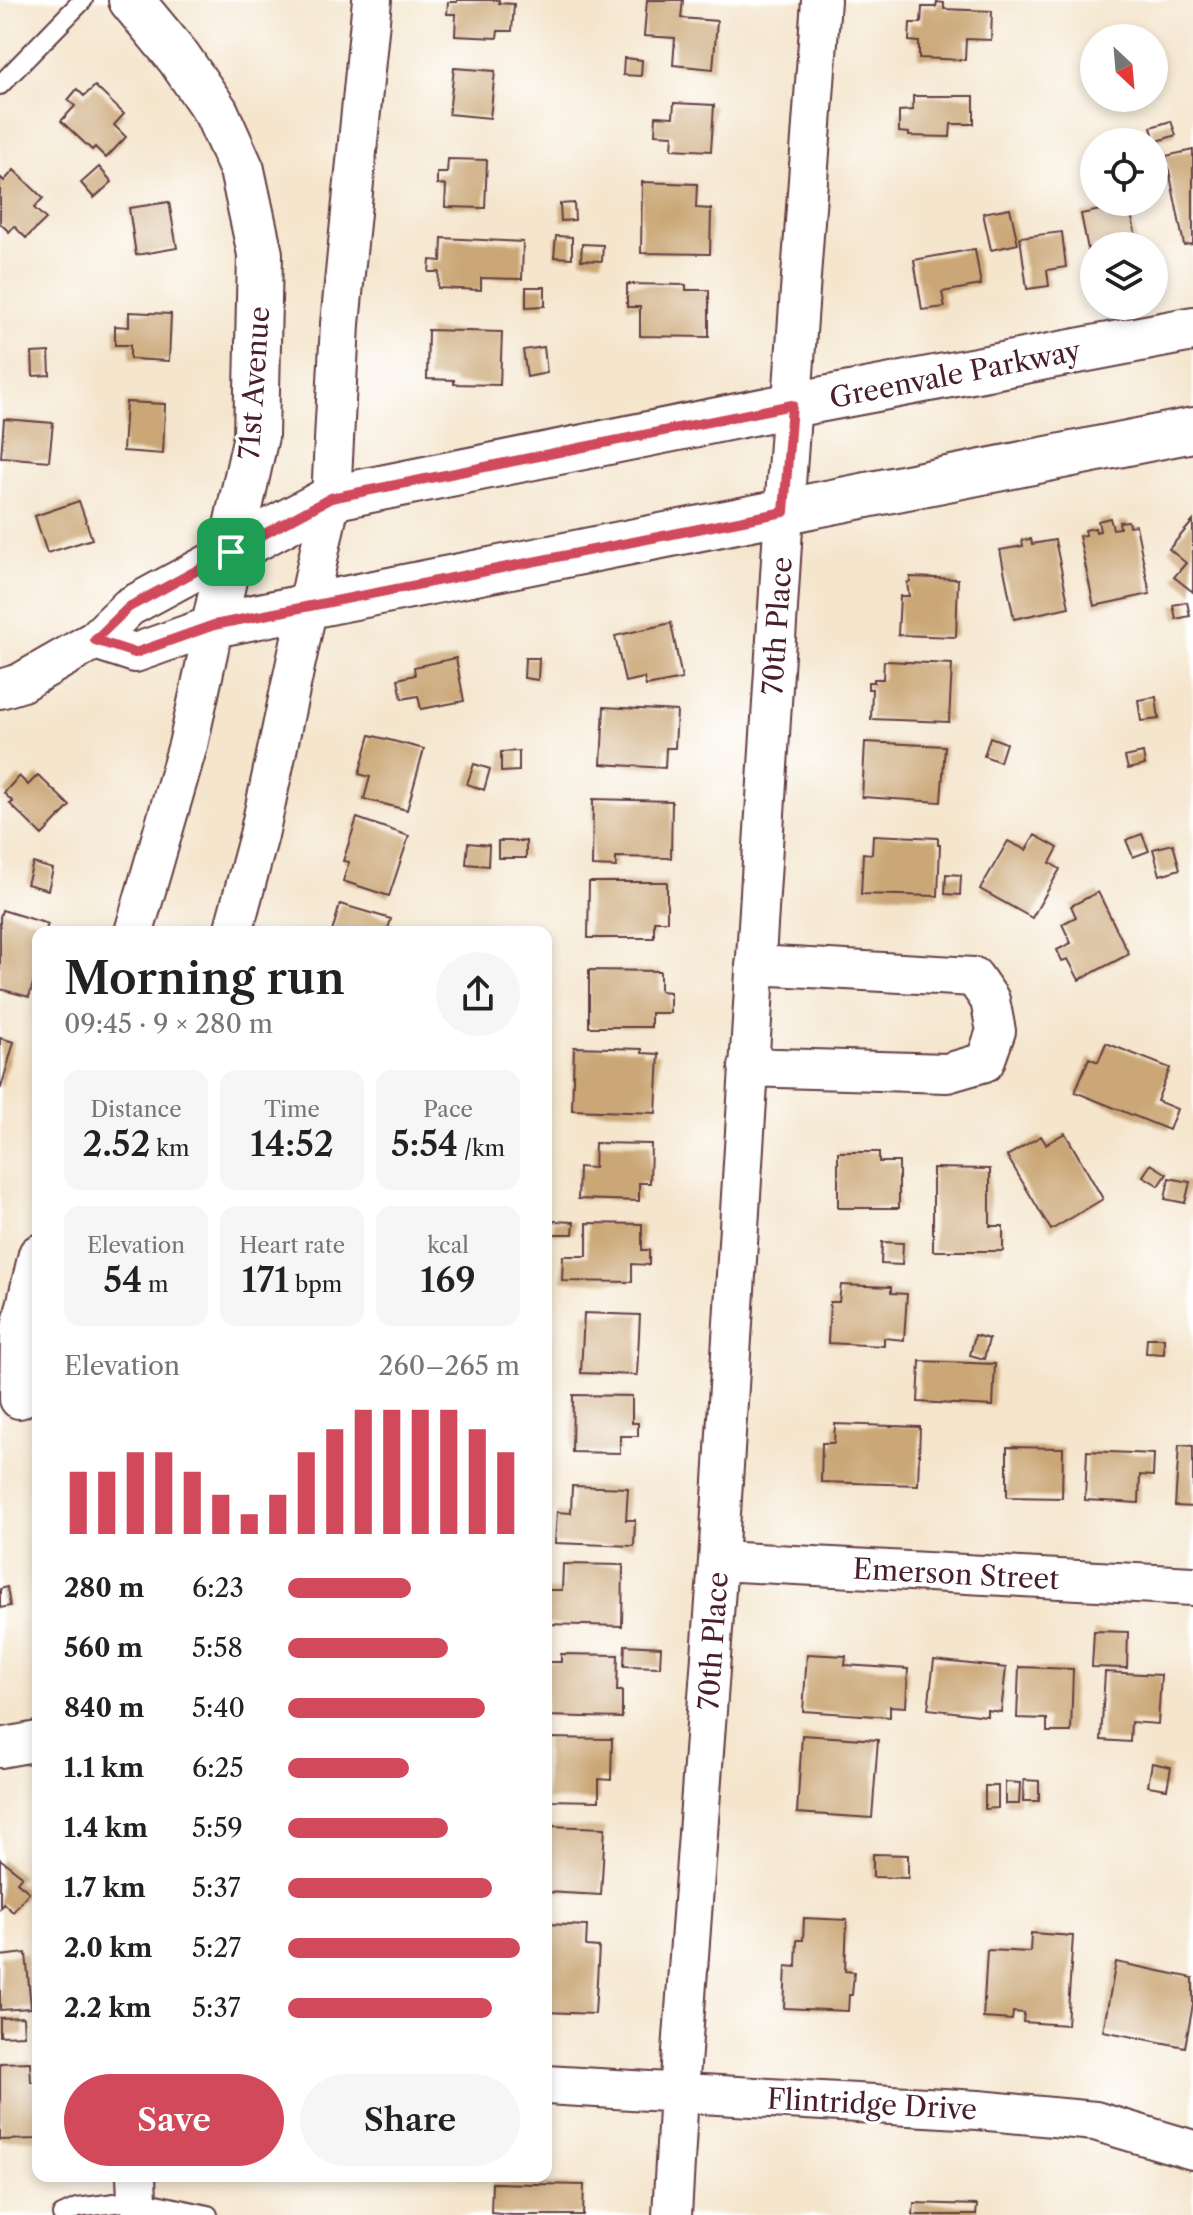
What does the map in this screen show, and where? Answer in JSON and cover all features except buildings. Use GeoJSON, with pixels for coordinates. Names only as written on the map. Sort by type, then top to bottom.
{"type":"FeatureCollection","features":[{"type":"Feature","properties":{"kind":"street","name":"71st Avenue"},"geometry":{"type":"LineString","coordinates":[[131,0],[179,58],[216,112],[242,170],[260,254],[256,436],[188,745],[136,926]]}},
{"type":"Feature","properties":{"kind":"street"},"geometry":{"type":"LineString","coordinates":[[235,926],[259,835],[331,498],[340,324],[372,0]]}},
{"type":"Feature","properties":{"kind":"street","name":"70th Place"},"geometry":{"type":"LineString","coordinates":[[672,2215],[718,1561],[784,512],[821,0]]}},
{"type":"Feature","properties":{"kind":"street","name":"Greenvale Parkway"},"geometry":{"type":"LineString","coordinates":[[0,689],[20,683],[95,640],[129,607],[331,498],[792,405],[1193,329]]}},
{"type":"Feature","properties":{"kind":"street"},"geometry":{"type":"LineString","coordinates":[[95,640],[135,653],[214,625],[1193,430]]}},
{"type":"Feature","properties":{"kind":"street"},"geometry":{"type":"LineString","coordinates":[[748,1067],[947,1073],[985,1062],[996,1031],[990,1000],[974,977],[755,965]]}},
{"type":"Feature","properties":{"kind":"street"},"geometry":{"type":"LineString","coordinates":[[19,1402],[20,1332],[32,1280]]}},
{"type":"Feature","properties":{"kind":"street","name":"Emerson Street"},"geometry":{"type":"LineString","coordinates":[[718,1561],[1193,1586]]}},
{"type":"Feature","properties":{"kind":"street"},"geometry":{"type":"LineString","coordinates":[[0,1748],[32,1742]]}},
{"type":"Feature","properties":{"kind":"street","name":"Flintridge Drive"},"geometry":{"type":"LineString","coordinates":[[552,2085],[978,2110],[1095,2121],[1193,2150]]}},
{"type":"Feature","properties":{"kind":"lane"},"geometry":{"type":"LineString","coordinates":[[0,85],[83,0]]}},
{"type":"Feature","properties":{"kind":"lane"},"geometry":{"type":"LineString","coordinates":[[62,2215],[136,2188],[208,2215]]}},
{"type":"Feature","properties":{"kind":"route"},"geometry":{"type":"LineString","coordinates":[[792,405],[784,512],[214,625],[135,653],[95,640],[129,607],[231,552],[331,498],[792,405]]}}]}
